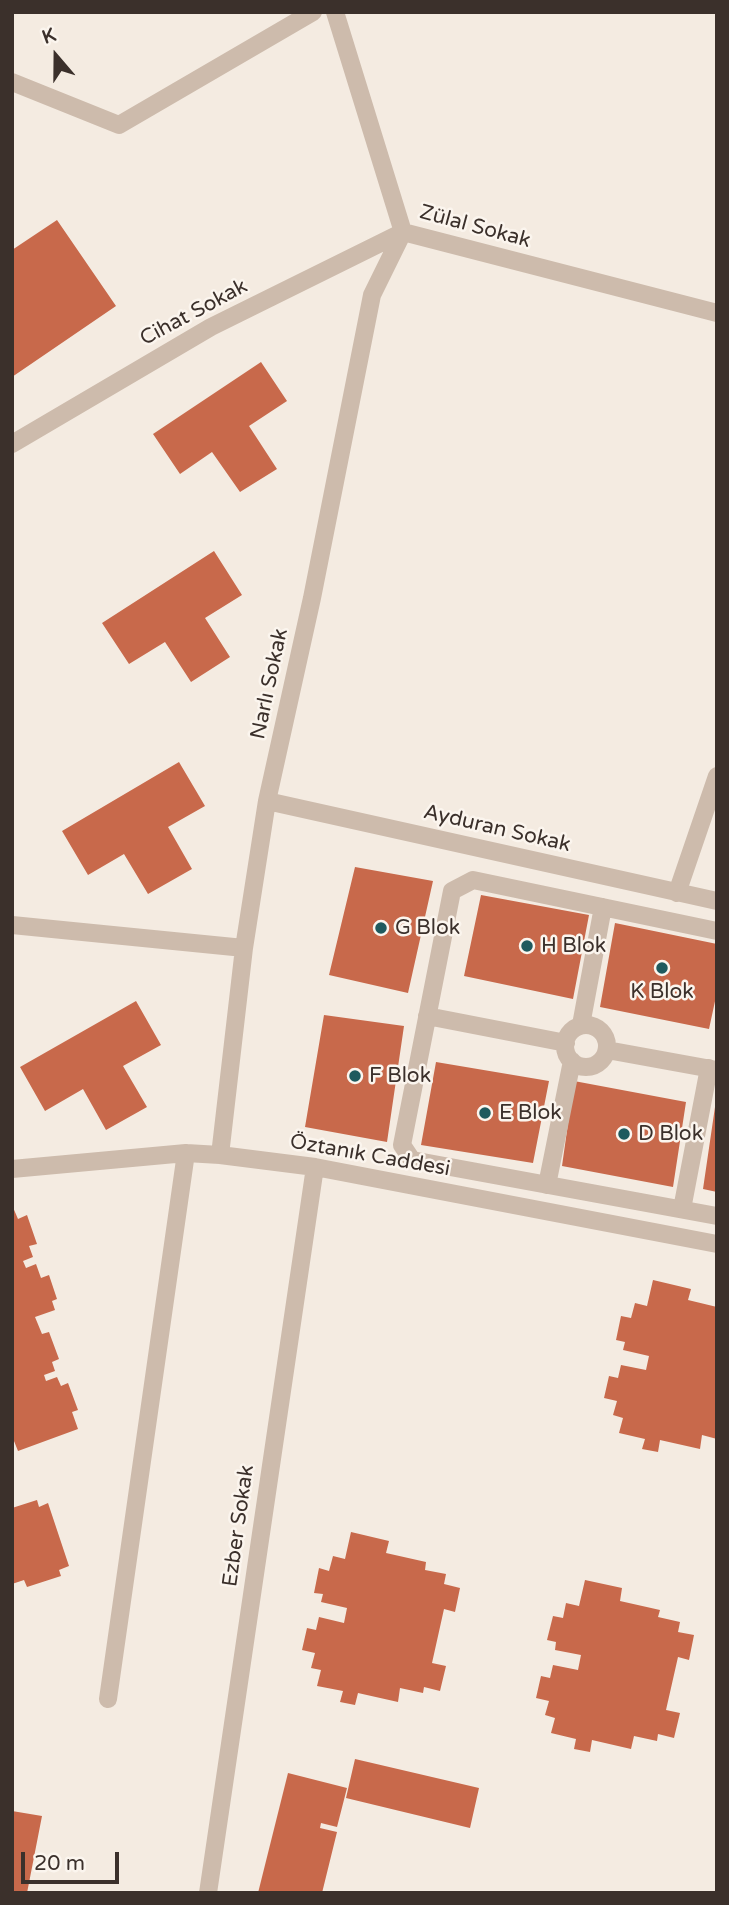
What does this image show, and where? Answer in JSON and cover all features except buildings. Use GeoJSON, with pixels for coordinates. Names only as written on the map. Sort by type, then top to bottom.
{"type":"FeatureCollection","features":[{"type":"Feature","properties":{"kind":"street"},"geometry":{"type":"LineString","coordinates":[[12,82],[119,125],[313,12]]}},
{"type":"Feature","properties":{"kind":"street","name":"Zülal Sokak"},"geometry":{"type":"LineString","coordinates":[[335,12],[403,232],[717,313]]}},
{"type":"Feature","properties":{"kind":"street","name":"Cihat Sokak"},"geometry":{"type":"LineString","coordinates":[[12,444],[211,327],[403,232]]}},
{"type":"Feature","properties":{"kind":"street","name":"Narlı Sokak"},"geometry":{"type":"LineString","coordinates":[[220,1155],[244,948],[267,801],[312,598],[372,295],[403,232]]}},
{"type":"Feature","properties":{"kind":"street"},"geometry":{"type":"LineString","coordinates":[[677,893],[717,776]]}},
{"type":"Feature","properties":{"kind":"street","name":"Ayduran Sokak"},"geometry":{"type":"LineString","coordinates":[[267,801],[717,901]]}},
{"type":"Feature","properties":{"kind":"street"},"geometry":{"type":"LineString","coordinates":[[717,931],[473,880],[452,891],[402,1145],[412,1160],[717,1216]]}},
{"type":"Feature","properties":{"kind":"street"},"geometry":{"type":"LineString","coordinates":[[581,1025],[603,906]]}},
{"type":"Feature","properties":{"kind":"street"},"geometry":{"type":"LineString","coordinates":[[12,925],[244,948]]}},
{"type":"Feature","properties":{"kind":"street"},"geometry":{"type":"LineString","coordinates":[[427,1016],[566,1043]]}},
{"type":"Feature","properties":{"kind":"street"},"geometry":{"type":"LineString","coordinates":[[581,1025],[595,1026],[601,1030],[607,1050],[600,1062],[581,1066],[566,1053],[566,1043],[574,1028],[581,1025]]}},
{"type":"Feature","properties":{"kind":"street"},"geometry":{"type":"LineString","coordinates":[[607,1050],[715,1069],[682,1209]]}},
{"type":"Feature","properties":{"kind":"street"},"geometry":{"type":"LineString","coordinates":[[547,1185],[572,1060]]}},
{"type":"Feature","properties":{"kind":"street"},"geometry":{"type":"LineString","coordinates":[[108,1699],[186,1153]]}},
{"type":"Feature","properties":{"kind":"street","name":"Öztanık Caddesi"},"geometry":{"type":"LineString","coordinates":[[12,1169],[186,1153],[220,1155],[315,1167],[717,1244]]}},
{"type":"Feature","properties":{"kind":"street","name":"Ezber Sokak"},"geometry":{"type":"LineString","coordinates":[[208,1893],[315,1167]]}},
{"type":"Feature","properties":{"kind":"place","name":"G Blok"},"geometry":{"type":"Point","coordinates":[381,928]}},
{"type":"Feature","properties":{"kind":"place","name":"H Blok"},"geometry":{"type":"Point","coordinates":[527,946]}},
{"type":"Feature","properties":{"kind":"place","name":"K Blok"},"geometry":{"type":"Point","coordinates":[662,968]}},
{"type":"Feature","properties":{"kind":"place","name":"F Blok"},"geometry":{"type":"Point","coordinates":[355,1076]}},
{"type":"Feature","properties":{"kind":"place","name":"E Blok"},"geometry":{"type":"Point","coordinates":[485,1113]}},
{"type":"Feature","properties":{"kind":"place","name":"D Blok"},"geometry":{"type":"Point","coordinates":[624,1134]}}]}
